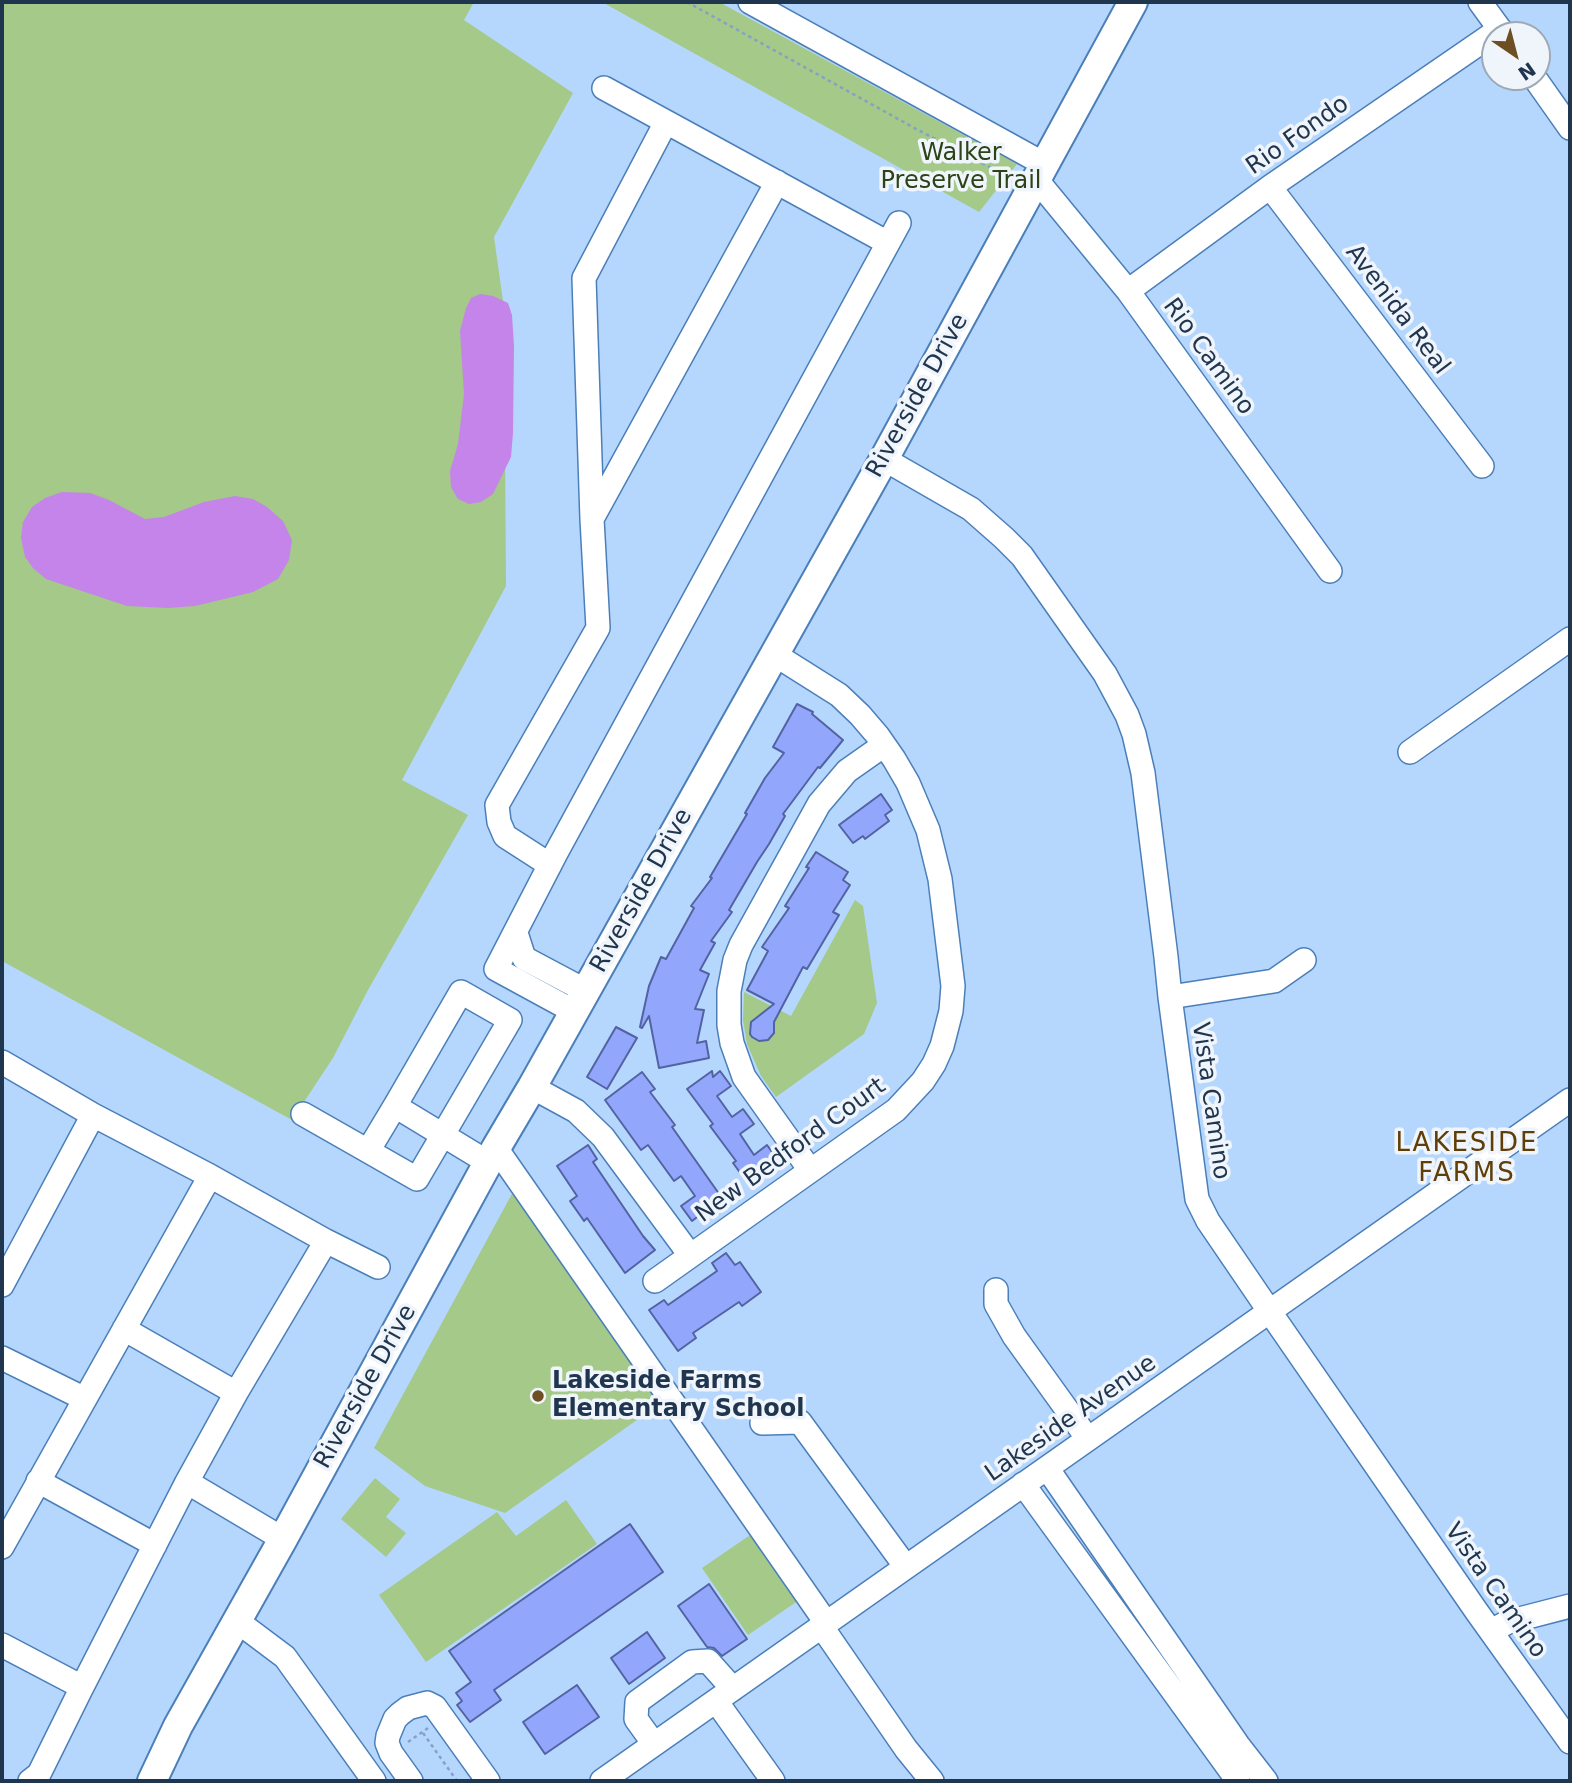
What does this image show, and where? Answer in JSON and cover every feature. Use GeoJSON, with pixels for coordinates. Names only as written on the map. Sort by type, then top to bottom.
{"type":"FeatureCollection","features":[{"type":"Feature","properties":{"kind":"main road","name":"Riverside Drive"},"geometry":{"type":"LineString","coordinates":[[152,1781],[178,1726],[493,1155],[884,458],[1133,2]]}},
{"type":"Feature","properties":{"kind":"street"},"geometry":{"type":"LineString","coordinates":[[750,2],[1040,171]]}},
{"type":"Feature","properties":{"kind":"street"},"geometry":{"type":"LineString","coordinates":[[1480,2],[1494,21]]}},
{"type":"Feature","properties":{"kind":"street","name":"Rio Fondo"},"geometry":{"type":"LineString","coordinates":[[1128,291],[1270,187],[1481,46]]}},
{"type":"Feature","properties":{"kind":"street"},"geometry":{"type":"LineString","coordinates":[[604,88],[888,243]]}},
{"type":"Feature","properties":{"kind":"street"},"geometry":{"type":"LineString","coordinates":[[1544,91],[1570,128]]}},
{"type":"Feature","properties":{"kind":"street"},"geometry":{"type":"LineString","coordinates":[[550,864],[505,836],[499,822],[497,805],[598,628],[584,278],[666,122]]}},
{"type":"Feature","properties":{"kind":"street","name":"Rio Camino"},"geometry":{"type":"LineString","coordinates":[[1040,171],[1329,571]]}},
{"type":"Feature","properties":{"kind":"street"},"geometry":{"type":"LineString","coordinates":[[592,519],[777,183]]}},
{"type":"Feature","properties":{"kind":"street","name":"Avenida Real"},"geometry":{"type":"LineString","coordinates":[[1270,187],[1482,466]]}},
{"type":"Feature","properties":{"kind":"street"},"geometry":{"type":"LineString","coordinates":[[580,1002],[533,990],[496,969],[550,864],[900,223]]}},
{"type":"Feature","properties":{"kind":"street","name":"Vista Camino"},"geometry":{"type":"LineString","coordinates":[[884,458],[971,509],[1004,538],[1021,556],[1105,674],[1127,715],[1143,773],[1197,1199],[1208,1221],[1270,1312],[1570,1741]]}},
{"type":"Feature","properties":{"kind":"street"},"geometry":{"type":"LineString","coordinates":[[1410,752],[1570,639]]}},
{"type":"Feature","properties":{"kind":"street","name":"New Bedford Court"},"geometry":{"type":"LineString","coordinates":[[655,1281],[896,1110],[923,1081],[938,1055],[948,1028],[953,986],[940,879],[928,830],[914,795],[894,759],[860,715],[839,695],[774,654]]}},
{"type":"Feature","properties":{"kind":"street"},"geometry":{"type":"LineString","coordinates":[[810,1170],[744,1077],[732,1043],[729,991],[741,945],[819,804],[846,771],[884,745]]}},
{"type":"Feature","properties":{"kind":"street"},"geometry":{"type":"LineString","coordinates":[[516,933],[524,958],[544,969],[580,1002]]}},
{"type":"Feature","properties":{"kind":"street"},"geometry":{"type":"LineString","coordinates":[[1170,997],[1274,981],[1304,960]]}},
{"type":"Feature","properties":{"kind":"street"},"geometry":{"type":"LineString","coordinates":[[533,990],[544,969]]}},
{"type":"Feature","properties":{"kind":"street"},"geometry":{"type":"LineString","coordinates":[[303,1114],[416,1179],[509,1020],[461,992],[368,1151]]}},
{"type":"Feature","properties":{"kind":"street"},"geometry":{"type":"LineString","coordinates":[[4,1069],[378,1267]]}},
{"type":"Feature","properties":{"kind":"street"},"geometry":{"type":"LineString","coordinates":[[533,1087],[576,1111],[603,1137],[691,1255]]}},
{"type":"Feature","properties":{"kind":"street","name":"Lakeside Avenue"},"geometry":{"type":"LineString","coordinates":[[602,1781],[1570,1100]]}},
{"type":"Feature","properties":{"kind":"street"},"geometry":{"type":"LineString","coordinates":[[395,1106],[442,1135],[493,1155],[824,1625],[906,1749],[932,1781]]}},
{"type":"Feature","properties":{"kind":"street"},"geometry":{"type":"LineString","coordinates":[[2,1285],[93,1115]]}},
{"type":"Feature","properties":{"kind":"street"},"geometry":{"type":"LineString","coordinates":[[2,1547],[210,1176]]}},
{"type":"Feature","properties":{"kind":"street"},"geometry":{"type":"LineString","coordinates":[[30,1781],[39,1774],[187,1482],[326,1241]]}},
{"type":"Feature","properties":{"kind":"street"},"geometry":{"type":"LineString","coordinates":[[996,1290],[996,1304],[1014,1336],[1088,1439]]}},
{"type":"Feature","properties":{"kind":"street"},"geometry":{"type":"LineString","coordinates":[[124,1329],[236,1393]]}},
{"type":"Feature","properties":{"kind":"street"},"geometry":{"type":"LineString","coordinates":[[2,1358],[85,1399]]}},
{"type":"Feature","properties":{"kind":"street"},"geometry":{"type":"LineString","coordinates":[[762,1423],[800,1422],[906,1567]]}},
{"type":"Feature","properties":{"kind":"street"},"geometry":{"type":"LineString","coordinates":[[1047,1468],[1238,1745],[1266,1781]]}},
{"type":"Feature","properties":{"kind":"street"},"geometry":{"type":"LineString","coordinates":[[38,1481],[155,1545]]}},
{"type":"Feature","properties":{"kind":"street"},"geometry":{"type":"LineString","coordinates":[[187,1482],[283,1539]]}},
{"type":"Feature","properties":{"kind":"street"},"geometry":{"type":"LineString","coordinates":[[1023,1484],[1238,1781]]}},
{"type":"Feature","properties":{"kind":"street"},"geometry":{"type":"LineString","coordinates":[[1491,1631],[1508,1622],[1570,1606]]}},
{"type":"Feature","properties":{"kind":"street"},"geometry":{"type":"LineString","coordinates":[[237,1621],[285,1657],[374,1781]]}},
{"type":"Feature","properties":{"kind":"street"},"geometry":{"type":"LineString","coordinates":[[2,1645],[82,1687]]}},
{"type":"Feature","properties":{"kind":"street"},"geometry":{"type":"LineString","coordinates":[[654,1744],[636,1719],[636,1702],[692,1662],[708,1661],[724,1695],[773,1781]]}},
{"type":"Feature","properties":{"kind":"street"},"geometry":{"type":"LineString","coordinates":[[411,1781],[391,1754],[387,1735],[400,1714],[408,1708],[427,1703],[435,1707],[488,1781]]}},
{"type":"Feature","properties":{"kind":"path"},"geometry":{"type":"LineString","coordinates":[[687,2],[918,130],[1007,176]]}},
{"type":"Feature","properties":{"kind":"path"},"geometry":{"type":"LineString","coordinates":[[422,1732],[457,1781]]}},
{"type":"Feature","properties":{"kind":"green space"},"geometry":{"type":"Polygon","coordinates":[[[2,2],[474,2],[464,20],[573,93],[494,237],[504,308],[506,586],[402,780],[468,815],[368,990],[333,1058],[292,1120],[2,961],[2,2]]]}},
{"type":"Feature","properties":{"kind":"green space","name":"Walker Preserve Trail"},"geometry":{"type":"Polygon","coordinates":[[[602,2],[719,2],[1017,164],[979,212],[602,2]]]}},
{"type":"Feature","properties":{"kind":"green space"},"geometry":{"type":"Polygon","coordinates":[[[855,900],[863,906],[877,1003],[864,1034],[776,1097],[761,1076],[747,1044],[743,1020],[744,992],[791,1016],[855,900]]]}},
{"type":"Feature","properties":{"kind":"green space"},"geometry":{"type":"Polygon","coordinates":[[[514,1190],[661,1403],[505,1513],[425,1486],[374,1448],[514,1190]]]}},
{"type":"Feature","properties":{"kind":"green space"},"geometry":{"type":"Polygon","coordinates":[[[375,1478],[400,1499],[386,1517],[406,1533],[386,1557],[341,1519],[375,1478]]]}},
{"type":"Feature","properties":{"kind":"green space"},"geometry":{"type":"Polygon","coordinates":[[[566,1500],[597,1544],[426,1662],[379,1595],[497,1512],[516,1536],[566,1500]]]}},
{"type":"Feature","properties":{"kind":"green space"},"geometry":{"type":"Polygon","coordinates":[[[759,1529],[805,1596],[748,1635],[702,1568],[759,1529]]]}},
{"type":"Feature","properties":{"kind":"shaded area"},"geometry":{"type":"Polygon","coordinates":[[[480,294],[508,303],[512,315],[513,433],[511,457],[493,494],[481,502],[469,504],[458,499],[451,487],[450,471],[458,444],[464,394],[460,331],[471,298],[480,294]]]}},
{"type":"Feature","properties":{"kind":"shaded area"},"geometry":{"type":"Polygon","coordinates":[[[62,492],[90,493],[145,519],[164,517],[204,502],[235,496],[253,499],[283,521],[292,540],[289,560],[278,579],[253,592],[195,606],[127,606],[46,579],[25,557],[21,538],[23,522],[32,507],[45,498],[62,492]]]}},
{"type":"Feature","properties":{"kind":"building"},"geometry":{"type":"Polygon","coordinates":[[[797,704],[813,712],[812,714],[843,740],[820,768],[818,767],[783,814],[785,816],[729,910],[732,912],[711,941],[715,943],[700,970],[709,974],[695,1009],[704,1010],[697,1043],[706,1041],[709,1058],[659,1068],[649,1016],[642,1028],[640,1027],[649,986],[661,957],[666,959],[694,908],[691,906],[712,878],[710,877],[765,778],[784,753],[773,747],[797,704]]]}},
{"type":"Feature","properties":{"kind":"building"},"geometry":{"type":"Polygon","coordinates":[[[881,794],[892,810],[885,815],[889,821],[865,839],[863,836],[853,843],[839,825],[881,794]]]}},
{"type":"Feature","properties":{"kind":"building"},"geometry":{"type":"Polygon","coordinates":[[[816,852],[848,872],[843,880],[850,885],[833,912],[839,915],[807,969],[803,967],[774,1022],[774,1033],[768,1040],[759,1041],[750,1034],[751,1022],[774,1004],[747,990],[768,951],[762,947],[789,908],[785,906],[816,852]]]}},
{"type":"Feature","properties":{"kind":"building"},"geometry":{"type":"Polygon","coordinates":[[[616,1027],[637,1038],[607,1089],[587,1077],[616,1027]]]}},
{"type":"Feature","properties":{"kind":"building"},"geometry":{"type":"Polygon","coordinates":[[[712,1071],[713,1077],[720,1071],[731,1086],[717,1096],[732,1117],[743,1109],[754,1124],[740,1134],[754,1155],[767,1145],[777,1159],[747,1182],[733,1163],[736,1161],[710,1126],[713,1124],[687,1089],[712,1071]]]}},
{"type":"Feature","properties":{"kind":"building"},"geometry":{"type":"Polygon","coordinates":[[[642,1072],[655,1089],[650,1092],[675,1125],[672,1127],[722,1198],[692,1221],[681,1206],[695,1196],[681,1176],[674,1181],[648,1145],[641,1150],[605,1100],[642,1072]]]}},
{"type":"Feature","properties":{"kind":"building"},"geometry":{"type":"Polygon","coordinates":[[[588,1145],[597,1159],[593,1162],[655,1250],[625,1273],[587,1218],[584,1221],[570,1201],[577,1196],[557,1166],[588,1145]]]}},
{"type":"Feature","properties":{"kind":"building"},"geometry":{"type":"Polygon","coordinates":[[[726,1253],[735,1265],[740,1262],[761,1292],[742,1306],[739,1302],[693,1333],[696,1338],[678,1351],[649,1310],[664,1300],[668,1305],[717,1271],[712,1263],[726,1253]]]}},
{"type":"Feature","properties":{"kind":"building"},"geometry":{"type":"Polygon","coordinates":[[[630,1524],[663,1572],[494,1690],[501,1700],[470,1722],[457,1705],[462,1701],[456,1693],[471,1682],[449,1651],[630,1524]]]}},
{"type":"Feature","properties":{"kind":"building"},"geometry":{"type":"Polygon","coordinates":[[[709,1584],[747,1639],[722,1656],[714,1648],[707,1647],[678,1606],[709,1584]]]}},
{"type":"Feature","properties":{"kind":"building"},"geometry":{"type":"Polygon","coordinates":[[[647,1632],[665,1658],[629,1684],[611,1658],[647,1632]]]}},
{"type":"Feature","properties":{"kind":"building"},"geometry":{"type":"Polygon","coordinates":[[[577,1685],[599,1717],[545,1754],[523,1722],[577,1685]]]}},
{"type":"Feature","properties":{"kind":"place","name":"Lakeside Farms Elementary School"},"geometry":{"type":"Point","coordinates":[538,1396]}},
{"type":"Feature","properties":{"kind":"district","name":"LAKESIDE FARMS"},"geometry":{"type":"Point","coordinates":[1467,1159]}}]}
